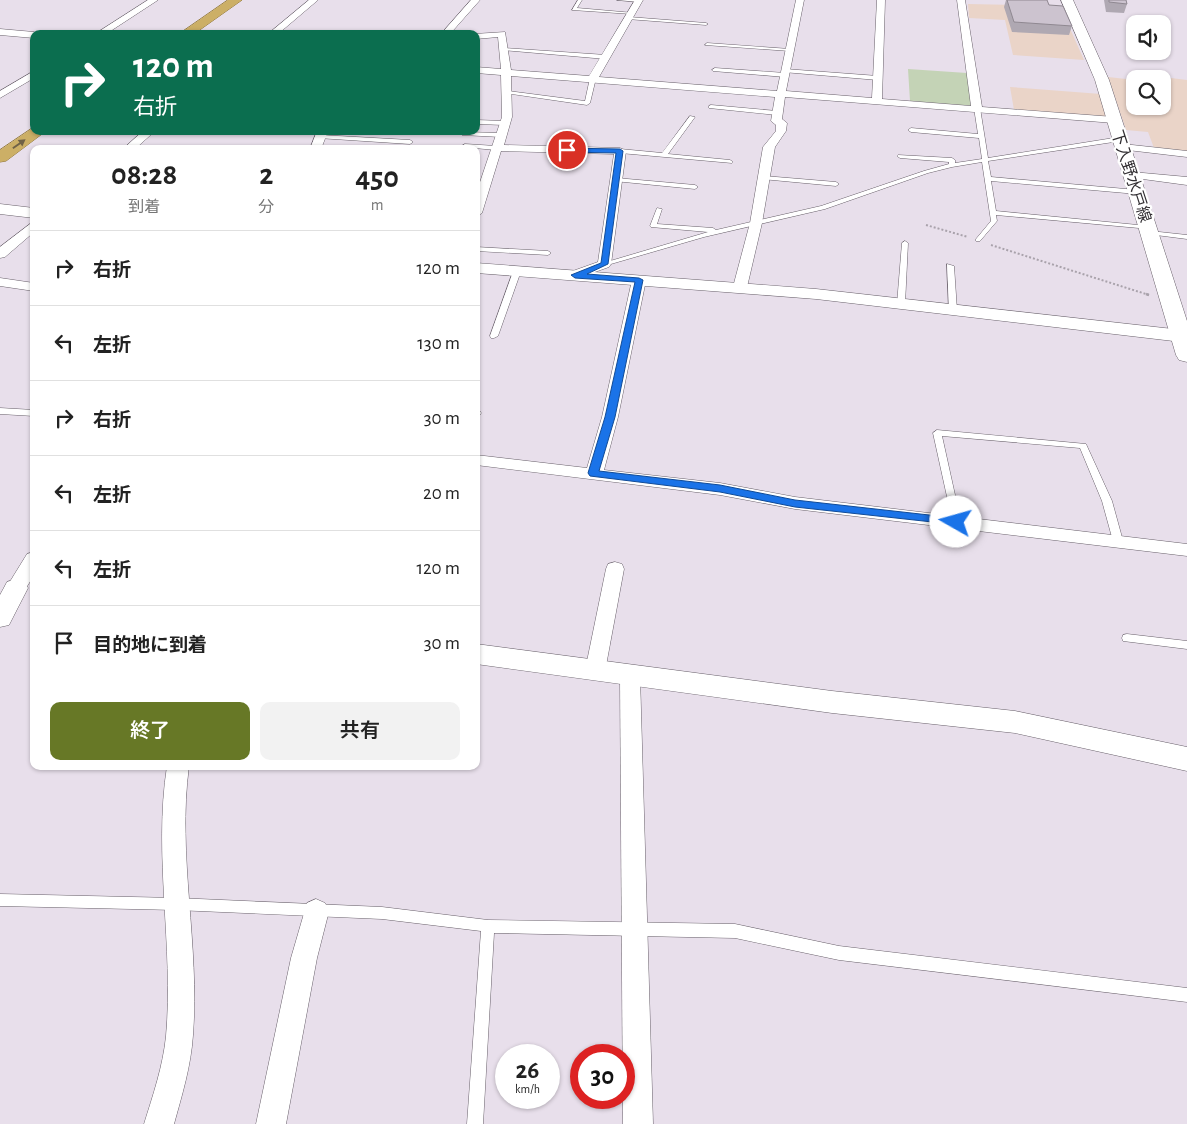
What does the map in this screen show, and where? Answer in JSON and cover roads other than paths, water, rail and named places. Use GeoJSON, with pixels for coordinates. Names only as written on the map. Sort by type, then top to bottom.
{"type":"FeatureCollection","features":[{"type":"Feature","properties":{"kind":"highway"},"geometry":{"type":"LineString","coordinates":[[191,30],[236,0]]}},
{"type":"Feature","properties":{"kind":"highway"},"geometry":{"type":"LineString","coordinates":[[208,30],[252,0]]}},
{"type":"Feature","properties":{"kind":"highway"},"geometry":{"type":"LineString","coordinates":[[0,157],[32,135]]}},
{"type":"Feature","properties":{"kind":"highway"},"geometry":{"type":"LineString","coordinates":[[39,145],[53,135]]}},
{"type":"Feature","properties":{"kind":"highway"},"geometry":{"type":"LineString","coordinates":[[0,174],[30,152]]}},
{"type":"Feature","properties":{"kind":"main road","name":"下入野水戸線"},"geometry":{"type":"LineString","coordinates":[[1067,0],[1102,80],[1184,345]]}},
{"type":"Feature","properties":{"kind":"street"},"geometry":{"type":"LineString","coordinates":[[105,30],[154,0]]}},
{"type":"Feature","properties":{"kind":"street"},"geometry":{"type":"LineString","coordinates":[[277,30],[314,0]]}},
{"type":"Feature","properties":{"kind":"street"},"geometry":{"type":"LineString","coordinates":[[449,30],[476,0]]}},
{"type":"Feature","properties":{"kind":"street"},"geometry":{"type":"LineString","coordinates":[[740,287],[756,223],[770,147],[781,131],[782,123],[776,121],[777,113],[800,0]]}},
{"type":"Feature","properties":{"kind":"street"},"geometry":{"type":"LineString","coordinates":[[877,100],[881,0]]}},
{"type":"Feature","properties":{"kind":"street"},"geometry":{"type":"LineString","coordinates":[[961,0],[977,108]]}},
{"type":"Feature","properties":{"kind":"street"},"geometry":{"type":"LineString","coordinates":[[594,78],[639,1]]}},
{"type":"Feature","properties":{"kind":"street"},"geometry":{"type":"LineString","coordinates":[[0,32],[30,35]]}},
{"type":"Feature","properties":{"kind":"street"},"geometry":{"type":"LineString","coordinates":[[480,36],[502,34],[508,93],[508,117],[480,192]]}},
{"type":"Feature","properties":{"kind":"street"},"geometry":{"type":"LineString","coordinates":[[480,70],[1114,120]]}},
{"type":"Feature","properties":{"kind":"street"},"geometry":{"type":"LineString","coordinates":[[0,95],[30,76]]}},
{"type":"Feature","properties":{"kind":"street"},"geometry":{"type":"LineString","coordinates":[[133,145],[145,135]]}},
{"type":"Feature","properties":{"kind":"street"},"geometry":{"type":"LineString","coordinates":[[1121,143],[1187,154]]}},
{"type":"Feature","properties":{"kind":"street"},"geometry":{"type":"LineString","coordinates":[[496,148],[620,151],[604,264],[575,275]]}},
{"type":"Feature","properties":{"kind":"street"},"geometry":{"type":"LineString","coordinates":[[1132,175],[1187,181]]}},
{"type":"Feature","properties":{"kind":"street"},"geometry":{"type":"LineString","coordinates":[[0,209],[30,212]]}},
{"type":"Feature","properties":{"kind":"street"},"geometry":{"type":"LineString","coordinates":[[0,254],[30,228]]}},
{"type":"Feature","properties":{"kind":"street"},"geometry":{"type":"LineString","coordinates":[[16,239],[30,241]]}},
{"type":"Feature","properties":{"kind":"street"},"geometry":{"type":"LineString","coordinates":[[480,268],[740,287],[901,304],[953,310],[1184,345]]}},
{"type":"Feature","properties":{"kind":"street"},"geometry":{"type":"LineString","coordinates":[[594,473],[610,417],[639,280]]}},
{"type":"Feature","properties":{"kind":"street"},"geometry":{"type":"LineString","coordinates":[[0,282],[30,286]]}},
{"type":"Feature","properties":{"kind":"street"},"geometry":{"type":"LineString","coordinates":[[480,460],[720,488],[795,503],[1187,550]]}},
{"type":"Feature","properties":{"kind":"street"},"geometry":{"type":"LineString","coordinates":[[0,618],[30,566]]}},
{"type":"Feature","properties":{"kind":"street"},"geometry":{"type":"LineString","coordinates":[[595,671],[615,569]]}},
{"type":"Feature","properties":{"kind":"street"},"geometry":{"type":"LineString","coordinates":[[480,655],[832,702],[1015,722],[1082,735],[1187,760]]}},
{"type":"Feature","properties":{"kind":"street"},"geometry":{"type":"LineString","coordinates":[[630,676],[638,1124]]}},
{"type":"Feature","properties":{"kind":"street"},"geometry":{"type":"LineString","coordinates":[[159,1124],[176,1061],[180,1011],[180,958],[176,904],[173,805],[177,770]]}},
{"type":"Feature","properties":{"kind":"street"},"geometry":{"type":"LineString","coordinates":[[271,1124],[304,958],[316,911]]}},
{"type":"Feature","properties":{"kind":"lane"},"geometry":{"type":"LineString","coordinates":[[580,0],[574,9],[706,24]]}},
{"type":"Feature","properties":{"kind":"lane"},"geometry":{"type":"LineString","coordinates":[[619,0],[639,1]]}},
{"type":"Feature","properties":{"kind":"lane"},"geometry":{"type":"LineString","coordinates":[[707,44],[790,50]]}},
{"type":"Feature","properties":{"kind":"lane"},"geometry":{"type":"LineString","coordinates":[[504,49],[606,57]]}},
{"type":"Feature","properties":{"kind":"lane"},"geometry":{"type":"LineString","coordinates":[[715,70],[878,78]]}},
{"type":"Feature","properties":{"kind":"lane"},"geometry":{"type":"LineString","coordinates":[[508,93],[587,103],[594,78]]}},
{"type":"Feature","properties":{"kind":"lane"},"geometry":{"type":"LineString","coordinates":[[711,107],[777,113]]}},
{"type":"Feature","properties":{"kind":"lane"},"geometry":{"type":"LineString","coordinates":[[977,108],[994,221],[978,240]]}},
{"type":"Feature","properties":{"kind":"lane"},"geometry":{"type":"LineString","coordinates":[[665,154],[692,116]]}},
{"type":"Feature","properties":{"kind":"lane"},"geometry":{"type":"LineString","coordinates":[[480,122],[505,124]]}},
{"type":"Feature","properties":{"kind":"lane"},"geometry":{"type":"LineString","coordinates":[[911,130],[981,136]]}},
{"type":"Feature","properties":{"kind":"lane"},"geometry":{"type":"LineString","coordinates":[[333,135],[410,142]]}},
{"type":"Feature","properties":{"kind":"lane"},"geometry":{"type":"LineString","coordinates":[[480,135],[501,136]]}},
{"type":"Feature","properties":{"kind":"lane"},"geometry":{"type":"LineString","coordinates":[[604,264],[724,230],[823,208],[926,172],[952,165],[985,159],[1121,143]]}},
{"type":"Feature","properties":{"kind":"lane"},"geometry":{"type":"LineString","coordinates":[[480,147],[496,148]]}},
{"type":"Feature","properties":{"kind":"lane"},"geometry":{"type":"LineString","coordinates":[[620,151],[730,162]]}},
{"type":"Feature","properties":{"kind":"lane"},"geometry":{"type":"LineString","coordinates":[[900,156],[952,160],[952,165]]}},
{"type":"Feature","properties":{"kind":"lane"},"geometry":{"type":"LineString","coordinates":[[764,178],[836,184]]}},
{"type":"Feature","properties":{"kind":"lane"},"geometry":{"type":"LineString","coordinates":[[989,179],[1137,192]]}},
{"type":"Feature","properties":{"kind":"lane"},"geometry":{"type":"LineString","coordinates":[[616,180],[695,187]]}},
{"type":"Feature","properties":{"kind":"lane"},"geometry":{"type":"LineString","coordinates":[[659,210],[653,226],[724,230]]}},
{"type":"Feature","properties":{"kind":"lane"},"geometry":{"type":"LineString","coordinates":[[993,213],[1149,230],[1187,237]]}},
{"type":"Feature","properties":{"kind":"lane"},"geometry":{"type":"LineString","coordinates":[[901,304],[905,243]]}},
{"type":"Feature","properties":{"kind":"lane"},"geometry":{"type":"LineString","coordinates":[[480,249],[548,253]]}},
{"type":"Feature","properties":{"kind":"lane"},"geometry":{"type":"LineString","coordinates":[[950,266],[953,310]]}},
{"type":"Feature","properties":{"kind":"lane"},"geometry":{"type":"LineString","coordinates":[[494,336],[517,271]]}},
{"type":"Feature","properties":{"kind":"lane"},"geometry":{"type":"LineString","coordinates":[[0,411],[30,414]]}},
{"type":"Feature","properties":{"kind":"lane"},"geometry":{"type":"LineString","coordinates":[[956,522],[937,433],[1083,446],[1106,501],[1118,541]]}},
{"type":"Feature","properties":{"kind":"lane"},"geometry":{"type":"LineString","coordinates":[[1127,638],[1187,645]]}},
{"type":"Feature","properties":{"kind":"lane"},"geometry":{"type":"LineString","coordinates":[[0,900],[176,904],[382,913],[410,918],[459,921],[488,926],[735,931],[839,953],[1187,995]]}},
{"type":"Feature","properties":{"kind":"lane"},"geometry":{"type":"LineString","coordinates":[[475,1124],[488,926]]}}]}
